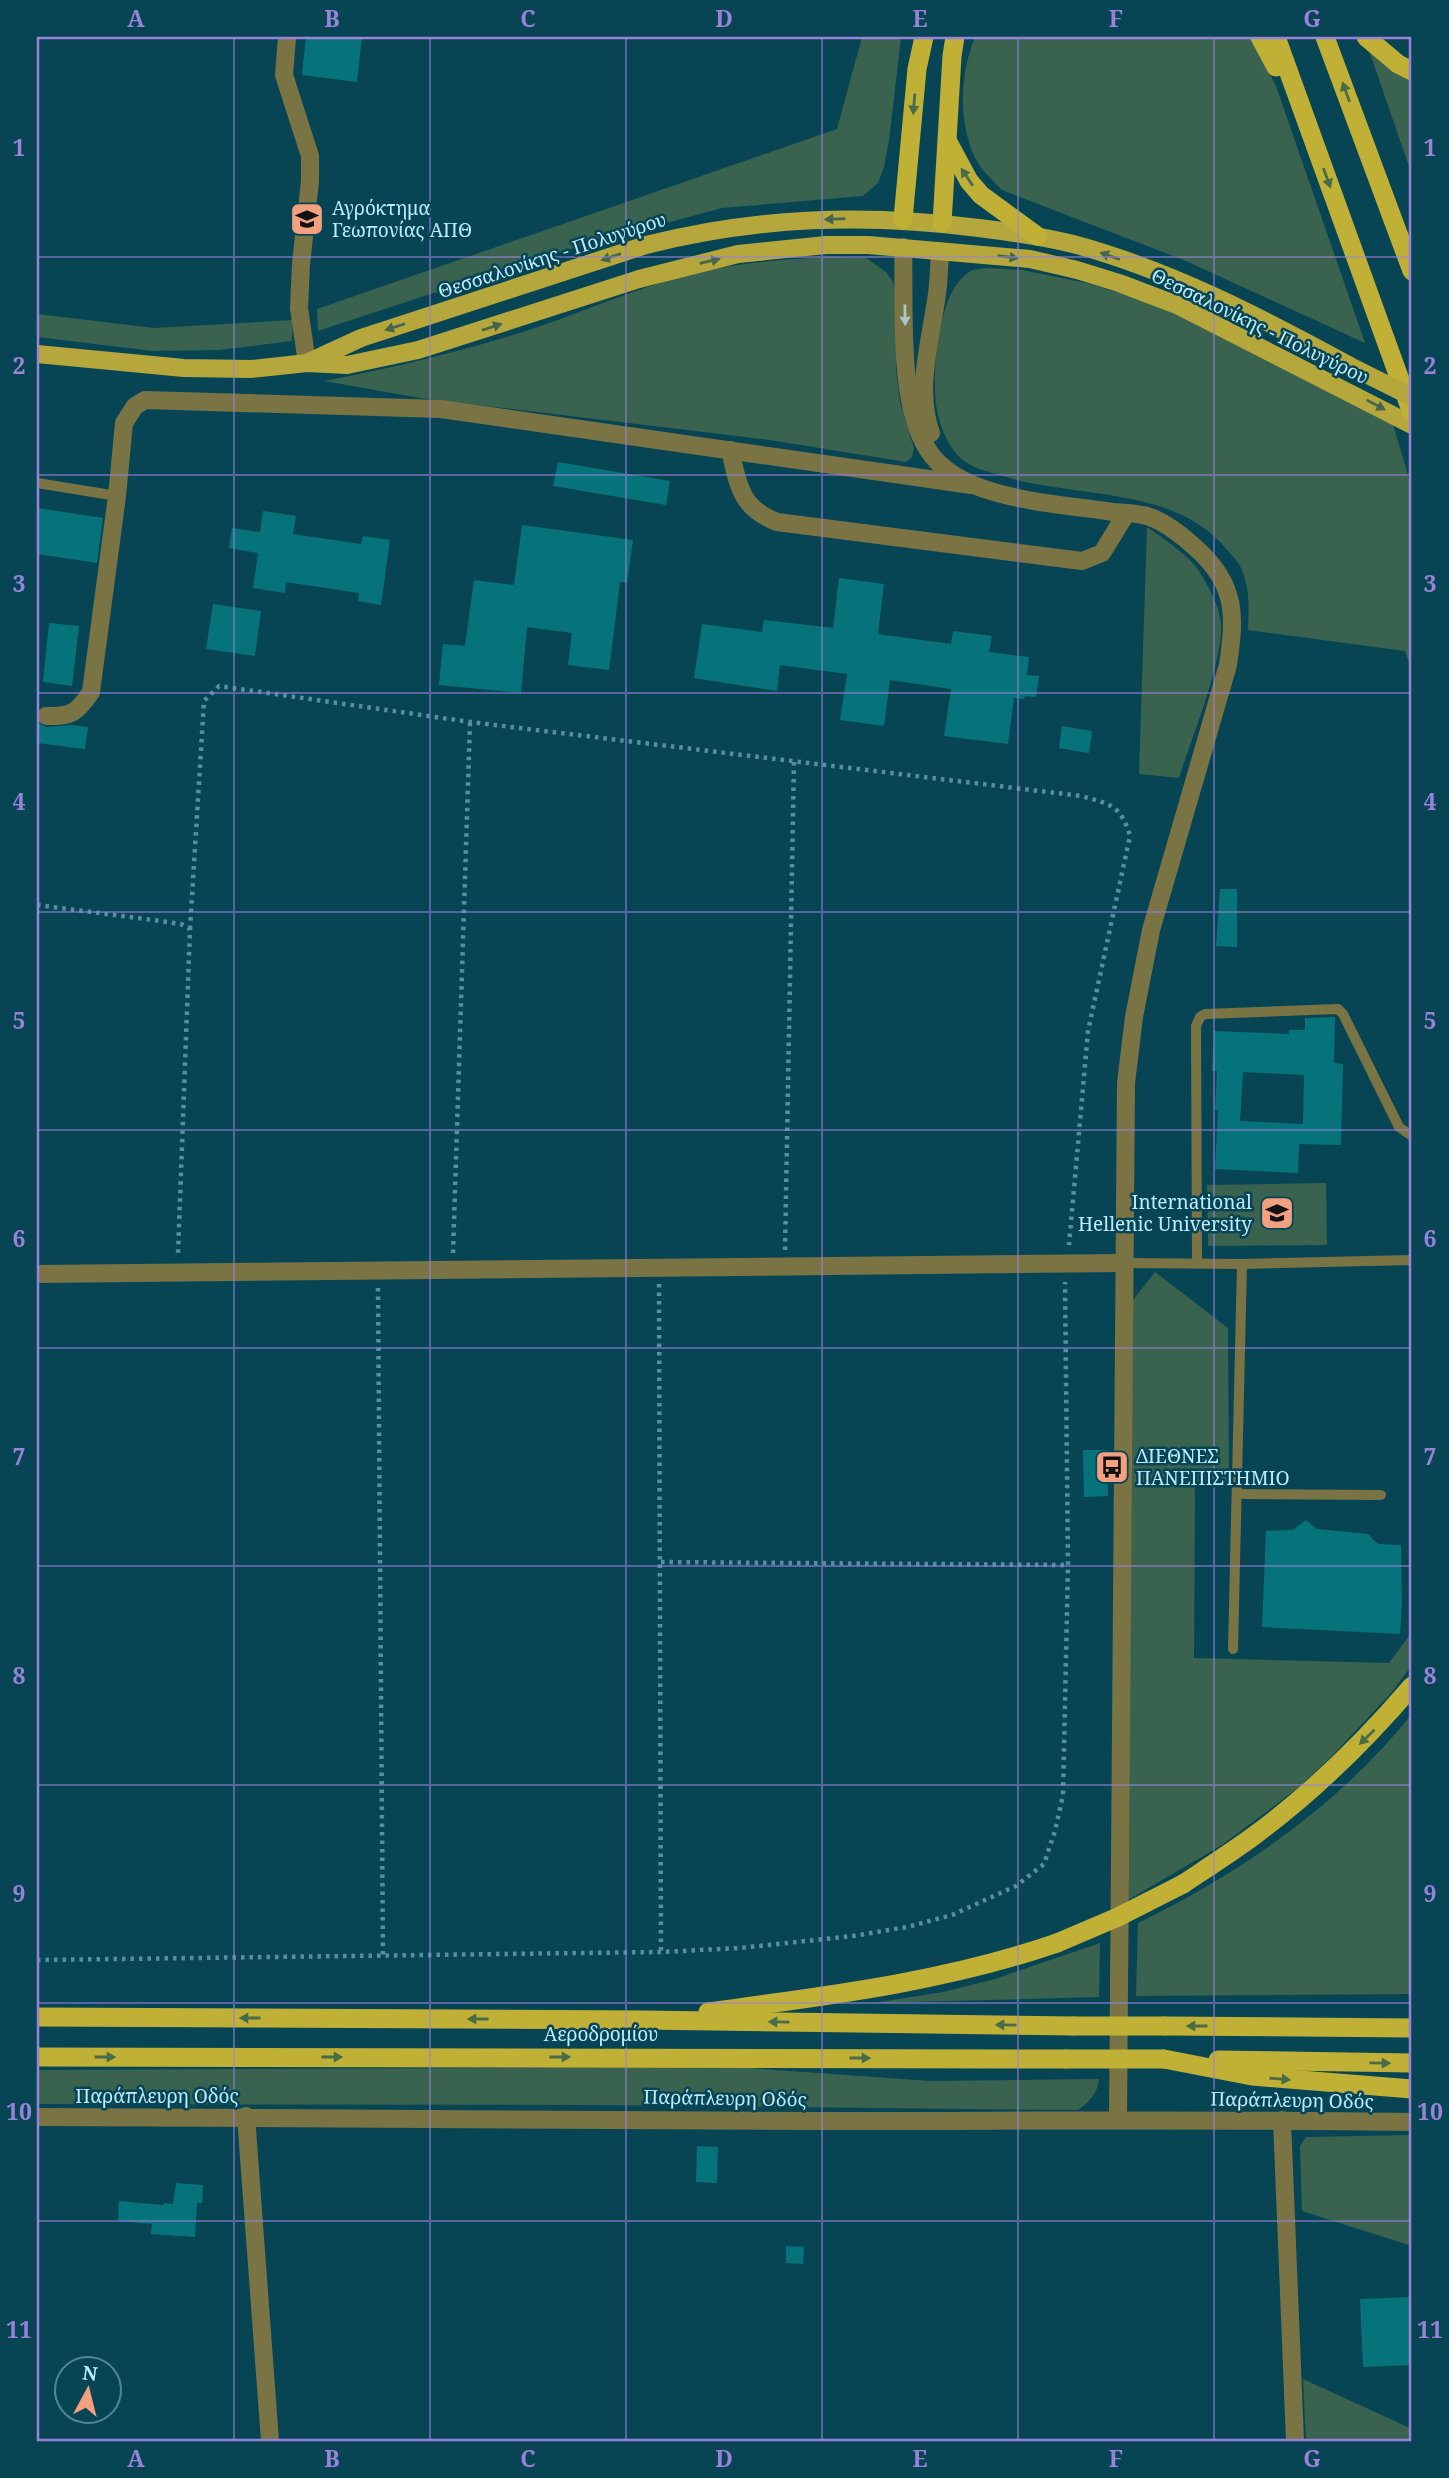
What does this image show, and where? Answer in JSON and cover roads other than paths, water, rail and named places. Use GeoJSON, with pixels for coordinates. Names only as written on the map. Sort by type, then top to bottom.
{"type":"FeatureCollection","features":[{"type":"Feature","properties":{"kind":"highway"},"geometry":{"type":"LineString","coordinates":[[903,219],[917,69],[923,37]]}},
{"type":"Feature","properties":{"kind":"highway"},"geometry":{"type":"LineString","coordinates":[[942,223],[955,37]]}},
{"type":"Feature","properties":{"kind":"highway"},"geometry":{"type":"LineString","coordinates":[[1260,37],[1303,114]]}},
{"type":"Feature","properties":{"kind":"highway"},"geometry":{"type":"LineString","coordinates":[[1276,37],[1412,413]]}},
{"type":"Feature","properties":{"kind":"highway"},"geometry":{"type":"LineString","coordinates":[[1325,37],[1412,271]]}},
{"type":"Feature","properties":{"kind":"highway"},"geometry":{"type":"LineString","coordinates":[[1366,37],[1398,64],[1412,71]]}},
{"type":"Feature","properties":{"kind":"highway"},"geometry":{"type":"LineString","coordinates":[[947,139],[969,181],[981,195],[1037,236]]}},
{"type":"Feature","properties":{"kind":"highway"},"geometry":{"type":"LineString","coordinates":[[644,2020],[790,2002],[920,1981],[1005,1961],[1118,1917],[1183,1884],[1255,1836],[1307,1793],[1375,1729],[1412,1686]]}},
{"type":"Feature","properties":{"kind":"highway","name":"Αεροδρομίου"},"geometry":{"type":"LineString","coordinates":[[37,2017],[644,2020]]}},
{"type":"Feature","properties":{"kind":"highway"},"geometry":{"type":"LineString","coordinates":[[644,2020],[1412,2028]]}},
{"type":"Feature","properties":{"kind":"highway","name":"Αεροδρομίου"},"geometry":{"type":"LineString","coordinates":[[37,2057],[1164,2059]]}},
{"type":"Feature","properties":{"kind":"highway"},"geometry":{"type":"LineString","coordinates":[[1164,2059],[1412,2063]]}},
{"type":"Feature","properties":{"kind":"highway"},"geometry":{"type":"LineString","coordinates":[[1164,2059],[1252,2076],[1412,2089]]}},
{"type":"Feature","properties":{"kind":"main road","name":"Θεσσαλονίκης - Πολυγύρου"},"geometry":{"type":"LineString","coordinates":[[307,363],[360,338],[646,245],[687,235],[782,221],[903,219],[1037,236],[1108,255],[1179,282],[1266,321],[1412,397]]}},
{"type":"Feature","properties":{"kind":"main road"},"geometry":{"type":"LineString","coordinates":[[903,219],[903,247]]}},
{"type":"Feature","properties":{"kind":"main road"},"geometry":{"type":"LineString","coordinates":[[940,251],[942,223]]}},
{"type":"Feature","properties":{"kind":"main road","name":"Θεσσαλονίκης - Πολυγύρου"},"geometry":{"type":"LineString","coordinates":[[37,354],[184,368],[251,369],[307,363],[347,365],[418,350],[639,279],[738,254],[826,245],[903,247],[1030,259],[1119,283],[1177,304],[1412,425]]}},
{"type":"Feature","properties":{"kind":"street"},"geometry":{"type":"LineString","coordinates":[[287,37],[284,75],[310,156],[299,308],[307,363]]}},
{"type":"Feature","properties":{"kind":"street"},"geometry":{"type":"LineString","coordinates":[[903,247],[907,371],[912,407],[927,449],[940,466],[971,485]]}},
{"type":"Feature","properties":{"kind":"street"},"geometry":{"type":"LineString","coordinates":[[940,251],[924,386],[927,421],[943,456],[971,485]]}},
{"type":"Feature","properties":{"kind":"street"},"geometry":{"type":"LineString","coordinates":[[46,716],[63,717],[79,710],[91,692],[124,423],[135,406],[145,400],[441,409],[971,485],[1007,495],[1150,517],[1186,539],[1213,564],[1229,594],[1234,626],[1228,666],[1151,930],[1134,1017],[1126,1083],[1118,2119]]}},
{"type":"Feature","properties":{"kind":"street"},"geometry":{"type":"LineString","coordinates":[[730,450],[738,488],[746,500],[765,517],[777,522],[1082,561],[1102,553],[1126,514]]}},
{"type":"Feature","properties":{"kind":"street"},"geometry":{"type":"LineString","coordinates":[[37,1274],[1125,1263]]}},
{"type":"Feature","properties":{"kind":"street"},"geometry":{"type":"LineString","coordinates":[[246,2116],[270,2441]]}},
{"type":"Feature","properties":{"kind":"street","name":"Παράπλευρη Οδός"},"geometry":{"type":"LineString","coordinates":[[37,2117],[1412,2122]]}},
{"type":"Feature","properties":{"kind":"street"},"geometry":{"type":"LineString","coordinates":[[1282,2120],[1294,2441]]}},
{"type":"Feature","properties":{"kind":"lane"},"geometry":{"type":"LineString","coordinates":[[37,483],[117,496]]}},
{"type":"Feature","properties":{"kind":"lane"},"geometry":{"type":"LineString","coordinates":[[1197,1264],[1196,1026],[1200,1017],[1205,1014],[1338,1009],[1343,1014],[1399,1127],[1412,1136]]}},
{"type":"Feature","properties":{"kind":"lane"},"geometry":{"type":"LineString","coordinates":[[1125,1263],[1242,1264],[1412,1260]]}},
{"type":"Feature","properties":{"kind":"lane"},"geometry":{"type":"LineString","coordinates":[[1233,1649],[1242,1264]]}},
{"type":"Feature","properties":{"kind":"lane"},"geometry":{"type":"LineString","coordinates":[[1237,1494],[1381,1495]]}},
{"type":"Feature","properties":{"kind":"place","name":"Αγρόκτημα Γεωπονίας ΑΠΘ"},"geometry":{"type":"Point","coordinates":[307,219]}},
{"type":"Feature","properties":{"kind":"place","name":"International Hellenic University"},"geometry":{"type":"Point","coordinates":[1277,1213]}},
{"type":"Feature","properties":{"kind":"place","name":"ΔΙΕΘΝΕΣ ΠΑΝΕΠΙΣΤΗΜΙΟ"},"geometry":{"type":"Point","coordinates":[1112,1467]}}]}
